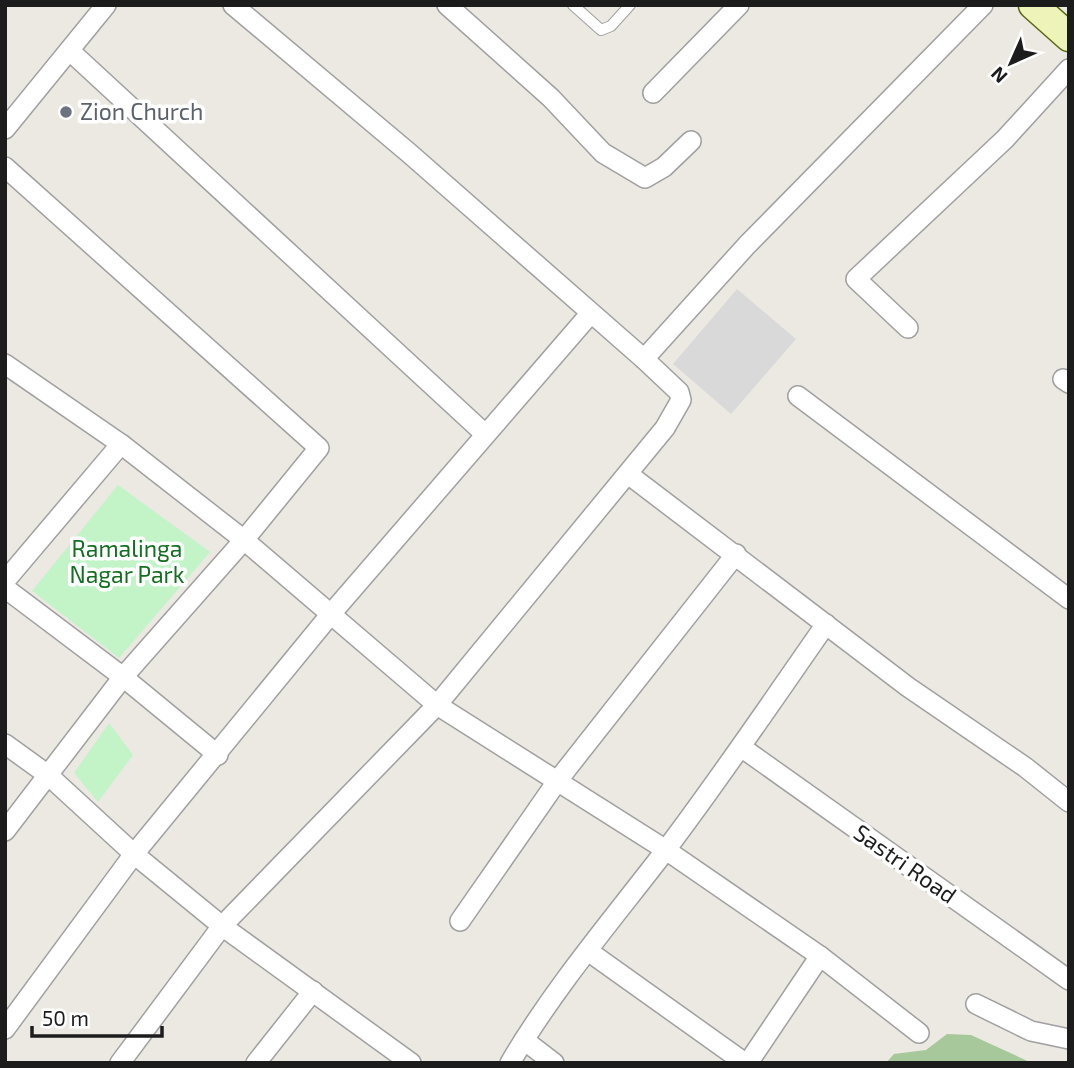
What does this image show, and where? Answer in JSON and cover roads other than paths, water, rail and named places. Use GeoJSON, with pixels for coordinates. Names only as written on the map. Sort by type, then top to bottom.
{"type":"FeatureCollection","features":[{"type":"Feature","properties":{"kind":"main road"},"geometry":{"type":"LineString","coordinates":[[1033,5],[1069,37]]}},
{"type":"Feature","properties":{"kind":"street"},"geometry":{"type":"LineString","coordinates":[[5,129],[106,5]]}},
{"type":"Feature","properties":{"kind":"street"},"geometry":{"type":"LineString","coordinates":[[121,1063],[222,926],[437,705],[665,428],[681,400],[678,392],[643,359],[409,153],[233,5]]}},
{"type":"Feature","properties":{"kind":"street"},"geometry":{"type":"LineString","coordinates":[[447,5],[551,98],[603,153],[645,177],[664,167],[691,141]]}},
{"type":"Feature","properties":{"kind":"street"},"geometry":{"type":"LineString","coordinates":[[653,93],[739,5]]}},
{"type":"Feature","properties":{"kind":"street"},"geometry":{"type":"LineString","coordinates":[[643,359],[747,245],[983,5]]}},
{"type":"Feature","properties":{"kind":"street"},"geometry":{"type":"LineString","coordinates":[[70,51],[485,434]]}},
{"type":"Feature","properties":{"kind":"street"},"geometry":{"type":"LineString","coordinates":[[908,328],[856,279],[1005,139],[1069,69]]}},
{"type":"Feature","properties":{"kind":"street"},"geometry":{"type":"LineString","coordinates":[[5,167],[319,448],[244,540],[123,677],[5,831]]}},
{"type":"Feature","properties":{"kind":"street"},"geometry":{"type":"LineString","coordinates":[[5,1029],[134,855],[330,615],[590,313]]}},
{"type":"Feature","properties":{"kind":"street"},"geometry":{"type":"LineString","coordinates":[[5,364],[121,444],[244,540],[437,705],[666,850],[820,956],[919,1033]]}},
{"type":"Feature","properties":{"kind":"street"},"geometry":{"type":"LineString","coordinates":[[798,396],[1069,599]]}},
{"type":"Feature","properties":{"kind":"street"},"geometry":{"type":"LineString","coordinates":[[5,581],[121,444]]}},
{"type":"Feature","properties":{"kind":"street"},"geometry":{"type":"LineString","coordinates":[[628,474],[908,687],[1025,767],[1069,802]]}},
{"type":"Feature","properties":{"kind":"street"},"geometry":{"type":"LineString","coordinates":[[460,921],[558,780],[736,555]]}},
{"type":"Feature","properties":{"kind":"street"},"geometry":{"type":"LineString","coordinates":[[5,588],[123,677],[218,755]]}},
{"type":"Feature","properties":{"kind":"street"},"geometry":{"type":"LineString","coordinates":[[510,1063],[588,951],[741,747],[826,624]]}},
{"type":"Feature","properties":{"kind":"street"},"geometry":{"type":"LineString","coordinates":[[5,744],[48,775],[134,855],[222,926],[411,1063]]}},
{"type":"Feature","properties":{"kind":"street","name":"Sastri Road"},"geometry":{"type":"LineString","coordinates":[[741,747],[1069,980]]}},
{"type":"Feature","properties":{"kind":"street"},"geometry":{"type":"LineString","coordinates":[[588,951],[746,1063],[820,956]]}},
{"type":"Feature","properties":{"kind":"street"},"geometry":{"type":"LineString","coordinates":[[256,1063],[313,991]]}},
{"type":"Feature","properties":{"kind":"street"},"geometry":{"type":"LineString","coordinates":[[976,1004],[1031,1031],[1069,1039]]}},
{"type":"Feature","properties":{"kind":"street"},"geometry":{"type":"LineString","coordinates":[[524,1040],[554,1063]]}},
{"type":"Feature","properties":{"kind":"lane"},"geometry":{"type":"LineString","coordinates":[[573,5],[601,30],[611,26],[630,5]]}},
{"type":"Feature","properties":{"kind":"place","name":"Zion Church"},"geometry":{"type":"Point","coordinates":[66,112]}},
{"type":"Feature","properties":{"kind":"park label","name":"Ramalinga Nagar Park"},"geometry":{"type":"Point","coordinates":[127,562]}}]}
